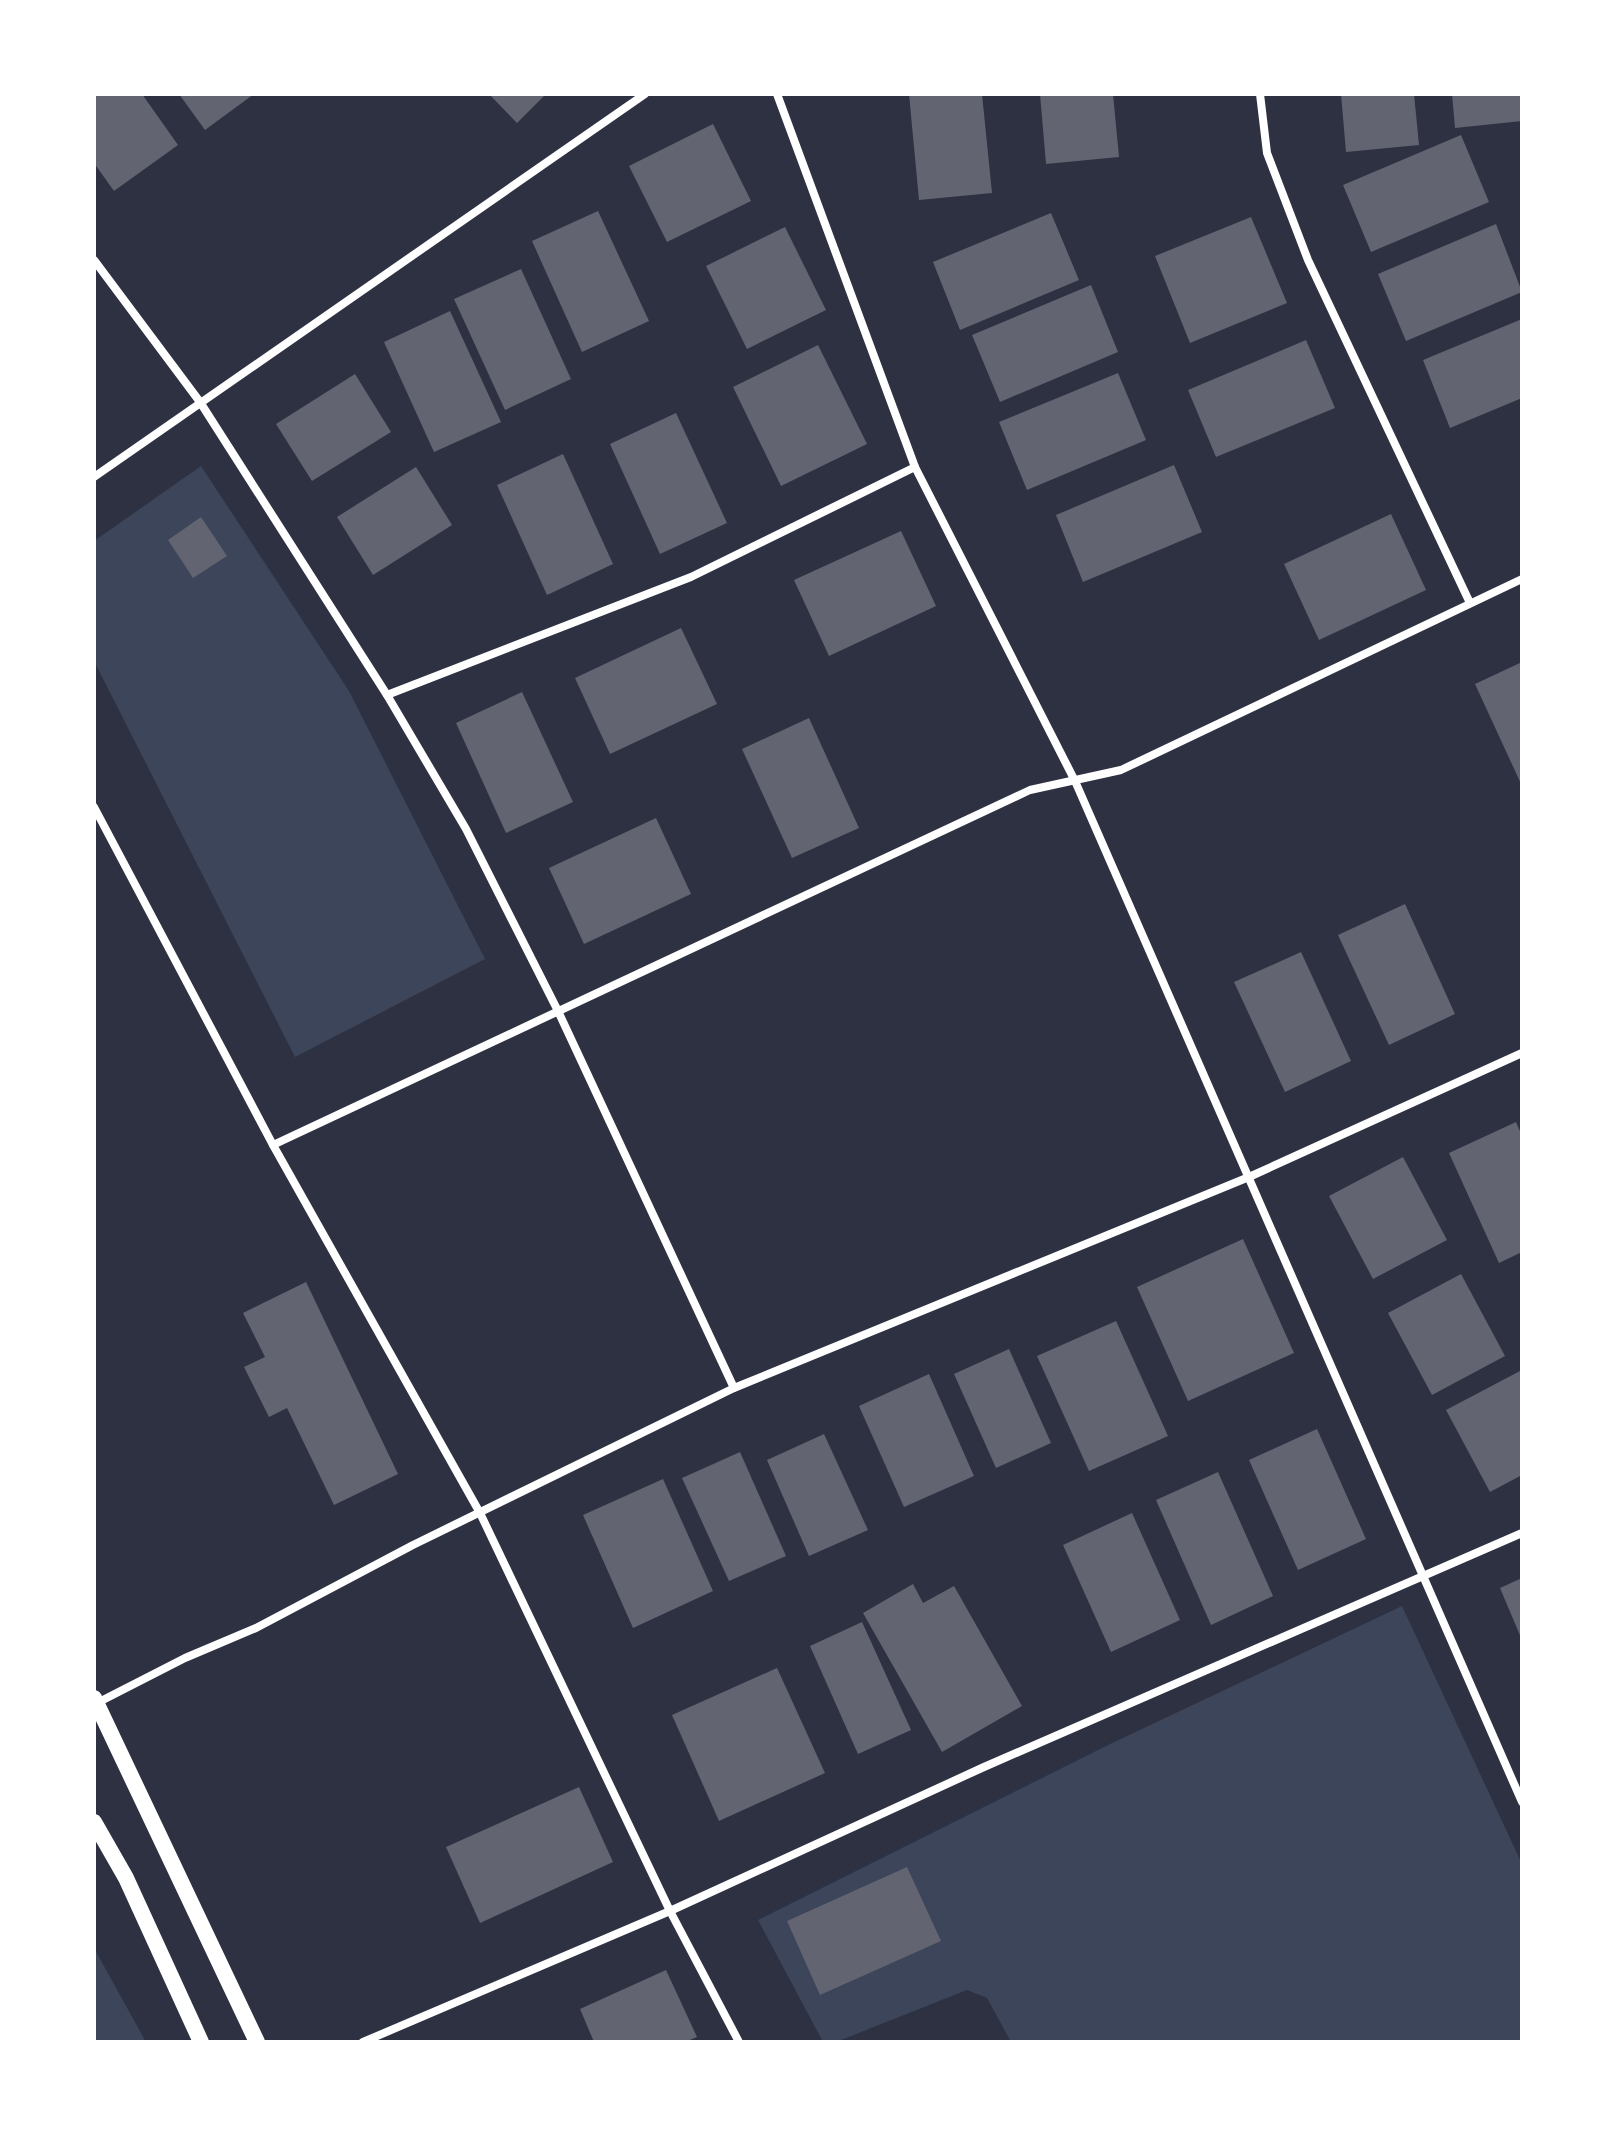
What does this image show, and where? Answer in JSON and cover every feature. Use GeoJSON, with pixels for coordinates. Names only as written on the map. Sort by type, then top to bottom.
{"type":"FeatureCollection","features":[{"type":"Feature","properties":{"kind":"main road"},"geometry":{"type":"LineString","coordinates":[[95,1701],[257,2042]]}},
{"type":"Feature","properties":{"kind":"main road"},"geometry":{"type":"LineString","coordinates":[[94,1822],[126,1878],[201,2042]]}},
{"type":"Feature","properties":{"kind":"street"},"geometry":{"type":"LineString","coordinates":[[94,477],[645,94]]}},
{"type":"Feature","properties":{"kind":"street"},"geometry":{"type":"LineString","coordinates":[[777,94],[915,467],[1075,781],[1522,1802]]}},
{"type":"Feature","properties":{"kind":"street"},"geometry":{"type":"LineString","coordinates":[[1260,94],[1267,153],[1308,260],[1470,603]]}},
{"type":"Feature","properties":{"kind":"street"},"geometry":{"type":"LineString","coordinates":[[94,260],[200,402],[387,695],[466,829],[558,1011],[734,1388]]}},
{"type":"Feature","properties":{"kind":"street"},"geometry":{"type":"LineString","coordinates":[[387,695],[691,577],[915,467]]}},
{"type":"Feature","properties":{"kind":"street"},"geometry":{"type":"LineString","coordinates":[[273,1145],[1030,790],[1121,770],[1522,579]]}},
{"type":"Feature","properties":{"kind":"street"},"geometry":{"type":"LineString","coordinates":[[94,807],[273,1145],[480,1513],[670,1911],[739,2042]]}},
{"type":"Feature","properties":{"kind":"street"},"geometry":{"type":"LineString","coordinates":[[95,1701],[256,1628],[734,1388],[1249,1177],[1522,1053]]}},
{"type":"Feature","properties":{"kind":"street"},"geometry":{"type":"LineString","coordinates":[[363,2042],[670,1911],[984,1767],[1522,1533]]}},
{"type":"Feature","properties":{"kind":"shaded area"},"geometry":{"type":"Polygon","coordinates":[[[201,466],[349,691],[485,959],[295,1057],[94,661],[94,541],[201,466]]]}},
{"type":"Feature","properties":{"kind":"shaded area"},"geometry":{"type":"Polygon","coordinates":[[[1402,1606],[1522,1864],[1522,2042],[1011,2042],[987,1998],[967,1990],[836,2042],[823,2042],[758,1920],[1108,1745],[1402,1606]]]}},
{"type":"Feature","properties":{"kind":"shaded area"},"geometry":{"type":"Polygon","coordinates":[[[94,1948],[146,2042],[94,2042],[94,1948]]]}},
{"type":"Feature","properties":{"kind":"building"},"geometry":{"type":"Polygon","coordinates":[[[94,94],[142,94],[178,145],[114,191],[94,163],[94,94]]]}},
{"type":"Feature","properties":{"kind":"building"},"geometry":{"type":"Polygon","coordinates":[[[179,94],[254,94],[205,130],[179,94]]]}},
{"type":"Feature","properties":{"kind":"building"},"geometry":{"type":"Polygon","coordinates":[[[489,94],[546,94],[517,123],[489,94]]]}},
{"type":"Feature","properties":{"kind":"building"},"geometry":{"type":"Polygon","coordinates":[[[909,94],[982,94],[992,193],[919,200],[909,94]]]}},
{"type":"Feature","properties":{"kind":"building"},"geometry":{"type":"Polygon","coordinates":[[[1040,94],[1113,94],[1119,157],[1046,164],[1040,94]]]}},
{"type":"Feature","properties":{"kind":"building"},"geometry":{"type":"Polygon","coordinates":[[[1341,94],[1414,94],[1419,145],[1346,152],[1341,94]]]}},
{"type":"Feature","properties":{"kind":"building"},"geometry":{"type":"Polygon","coordinates":[[[1452,94],[1522,94],[1522,121],[1455,128],[1452,94]]]}},
{"type":"Feature","properties":{"kind":"building"},"geometry":{"type":"Polygon","coordinates":[[[713,124],[751,201],[667,242],[629,166],[713,124]]]}},
{"type":"Feature","properties":{"kind":"building"},"geometry":{"type":"Polygon","coordinates":[[[1461,135],[1489,202],[1371,252],[1343,185],[1461,135]]]}},
{"type":"Feature","properties":{"kind":"building"},"geometry":{"type":"Polygon","coordinates":[[[598,211],[649,321],[582,352],[532,241],[598,211]]]}},
{"type":"Feature","properties":{"kind":"building"},"geometry":{"type":"Polygon","coordinates":[[[1051,213],[1079,280],[960,330],[933,262],[1051,213]]]}},
{"type":"Feature","properties":{"kind":"building"},"geometry":{"type":"Polygon","coordinates":[[[1251,217],[1287,303],[1190,343],[1155,256],[1251,217]]]}},
{"type":"Feature","properties":{"kind":"building"},"geometry":{"type":"Polygon","coordinates":[[[1496,224],[1522,292],[1406,341],[1378,274],[1496,224]]]}},
{"type":"Feature","properties":{"kind":"building"},"geometry":{"type":"Polygon","coordinates":[[[785,227],[826,310],[747,349],[706,266],[785,227]]]}},
{"type":"Feature","properties":{"kind":"building"},"geometry":{"type":"Polygon","coordinates":[[[521,269],[571,379],[505,410],[454,299],[521,269]]]}},
{"type":"Feature","properties":{"kind":"building"},"geometry":{"type":"Polygon","coordinates":[[[1091,285],[1118,352],[1000,402],[972,335],[1091,285]]]}},
{"type":"Feature","properties":{"kind":"building"},"geometry":{"type":"Polygon","coordinates":[[[450,311],[501,422],[434,452],[384,342],[450,311]]]}},
{"type":"Feature","properties":{"kind":"building"},"geometry":{"type":"Polygon","coordinates":[[[1522,319],[1522,398],[1450,428],[1423,360],[1522,319]]]}},
{"type":"Feature","properties":{"kind":"building"},"geometry":{"type":"Polygon","coordinates":[[[1306,340],[1335,408],[1216,457],[1188,390],[1306,340]]]}},
{"type":"Feature","properties":{"kind":"building"},"geometry":{"type":"Polygon","coordinates":[[[818,345],[867,444],[781,486],[733,387],[818,345]]]}},
{"type":"Feature","properties":{"kind":"building"},"geometry":{"type":"Polygon","coordinates":[[[1118,373],[1146,440],[1027,490],[999,422],[1118,373]]]}},
{"type":"Feature","properties":{"kind":"building"},"geometry":{"type":"Polygon","coordinates":[[[355,374],[391,432],[312,481],[276,424],[355,374]]]}},
{"type":"Feature","properties":{"kind":"building"},"geometry":{"type":"Polygon","coordinates":[[[676,413],[727,523],[660,554],[610,444],[676,413]]]}},
{"type":"Feature","properties":{"kind":"building"},"geometry":{"type":"Polygon","coordinates":[[[563,454],[613,564],[547,595],[497,485],[563,454]]]}},
{"type":"Feature","properties":{"kind":"building"},"geometry":{"type":"Polygon","coordinates":[[[1174,465],[1202,532],[1083,582],[1056,515],[1174,465]]]}},
{"type":"Feature","properties":{"kind":"building"},"geometry":{"type":"Polygon","coordinates":[[[416,467],[452,525],[373,575],[337,517],[416,467]]]}},
{"type":"Feature","properties":{"kind":"building"},"geometry":{"type":"Polygon","coordinates":[[[1391,514],[1426,590],[1319,640],[1284,564],[1391,514]]]}},
{"type":"Feature","properties":{"kind":"building"},"geometry":{"type":"Polygon","coordinates":[[[201,517],[227,556],[193,578],[168,540],[201,517]]]}},
{"type":"Feature","properties":{"kind":"building"},"geometry":{"type":"Polygon","coordinates":[[[901,531],[936,606],[829,656],[794,580],[901,531]]]}},
{"type":"Feature","properties":{"kind":"building"},"geometry":{"type":"Polygon","coordinates":[[[681,628],[717,704],[610,754],[575,678],[681,628]]]}},
{"type":"Feature","properties":{"kind":"building"},"geometry":{"type":"Polygon","coordinates":[[[1522,662],[1522,786],[1475,684],[1522,662]]]}},
{"type":"Feature","properties":{"kind":"building"},"geometry":{"type":"Polygon","coordinates":[[[522,692],[573,802],[506,833],[456,723],[522,692]]]}},
{"type":"Feature","properties":{"kind":"building"},"geometry":{"type":"Polygon","coordinates":[[[809,718],[859,828],[792,858],[742,749],[809,718]]]}},
{"type":"Feature","properties":{"kind":"building"},"geometry":{"type":"Polygon","coordinates":[[[656,818],[691,894],[584,944],[549,868],[656,818]]]}},
{"type":"Feature","properties":{"kind":"building"},"geometry":{"type":"Polygon","coordinates":[[[1405,904],[1455,1014],[1389,1045],[1338,935],[1405,904]]]}},
{"type":"Feature","properties":{"kind":"building"},"geometry":{"type":"Polygon","coordinates":[[[1301,952],[1351,1061],[1285,1092],[1234,982],[1301,952]]]}},
{"type":"Feature","properties":{"kind":"building"},"geometry":{"type":"Polygon","coordinates":[[[1516,1122],[1522,1136],[1522,1252],[1499,1263],[1449,1153],[1516,1122]]]}},
{"type":"Feature","properties":{"kind":"building"},"geometry":{"type":"Polygon","coordinates":[[[1403,1157],[1447,1240],[1373,1279],[1329,1196],[1403,1157]]]}},
{"type":"Feature","properties":{"kind":"building"},"geometry":{"type":"Polygon","coordinates":[[[1243,1239],[1294,1353],[1188,1401],[1137,1287],[1243,1239]]]}},
{"type":"Feature","properties":{"kind":"building"},"geometry":{"type":"Polygon","coordinates":[[[1461,1274],[1505,1356],[1432,1395],[1388,1313],[1461,1274]]]}},
{"type":"Feature","properties":{"kind":"building"},"geometry":{"type":"Polygon","coordinates":[[[306,1282],[398,1474],[334,1505],[287,1408],[269,1417],[244,1367],[265,1357],[243,1313],[306,1282]]]}},
{"type":"Feature","properties":{"kind":"building"},"geometry":{"type":"Polygon","coordinates":[[[1116,1321],[1168,1436],[1089,1471],[1037,1356],[1116,1321]]]}},
{"type":"Feature","properties":{"kind":"building"},"geometry":{"type":"Polygon","coordinates":[[[1009,1349],[1051,1443],[996,1468],[954,1374],[1009,1349]]]}},
{"type":"Feature","properties":{"kind":"building"},"geometry":{"type":"Polygon","coordinates":[[[1520,1371],[1522,1475],[1490,1492],[1446,1410],[1520,1371]]]}},
{"type":"Feature","properties":{"kind":"building"},"geometry":{"type":"Polygon","coordinates":[[[929,1374],[974,1476],[904,1507],[859,1406],[929,1374]]]}},
{"type":"Feature","properties":{"kind":"building"},"geometry":{"type":"Polygon","coordinates":[[[1317,1429],[1366,1539],[1298,1570],[1249,1460],[1317,1429]]]}},
{"type":"Feature","properties":{"kind":"building"},"geometry":{"type":"Polygon","coordinates":[[[824,1434],[868,1530],[809,1556],[767,1460],[824,1434]]]}},
{"type":"Feature","properties":{"kind":"building"},"geometry":{"type":"Polygon","coordinates":[[[740,1452],[786,1556],[729,1581],[682,1478],[740,1452]]]}},
{"type":"Feature","properties":{"kind":"building"},"geometry":{"type":"Polygon","coordinates":[[[1218,1472],[1273,1596],[1211,1625],[1156,1500],[1218,1472]]]}},
{"type":"Feature","properties":{"kind":"building"},"geometry":{"type":"Polygon","coordinates":[[[663,1479],[713,1591],[633,1628],[583,1515],[663,1479]]]}},
{"type":"Feature","properties":{"kind":"building"},"geometry":{"type":"Polygon","coordinates":[[[1132,1513],[1180,1620],[1111,1652],[1063,1545],[1132,1513]]]}},
{"type":"Feature","properties":{"kind":"building"},"geometry":{"type":"Polygon","coordinates":[[[1522,1578],[1522,1640],[1500,1588],[1522,1578]]]}},
{"type":"Feature","properties":{"kind":"building"},"geometry":{"type":"Polygon","coordinates":[[[913,1584],[923,1603],[954,1586],[1022,1706],[942,1752],[863,1613],[913,1584]]]}},
{"type":"Feature","properties":{"kind":"building"},"geometry":{"type":"Polygon","coordinates":[[[862,1622],[911,1730],[858,1754],[810,1646],[862,1622]]]}},
{"type":"Feature","properties":{"kind":"building"},"geometry":{"type":"Polygon","coordinates":[[[777,1668],[825,1773],[719,1821],[672,1715],[777,1668]]]}},
{"type":"Feature","properties":{"kind":"building"},"geometry":{"type":"Polygon","coordinates":[[[579,1787],[613,1862],[480,1923],[446,1847],[579,1787]]]}},
{"type":"Feature","properties":{"kind":"building"},"geometry":{"type":"Polygon","coordinates":[[[907,1867],[941,1941],[820,1995],[787,1921],[907,1867]]]}},
{"type":"Feature","properties":{"kind":"building"},"geometry":{"type":"Polygon","coordinates":[[[666,1970],[697,2037],[685,2042],[594,2042],[580,2009],[666,1970]]]}}]}
